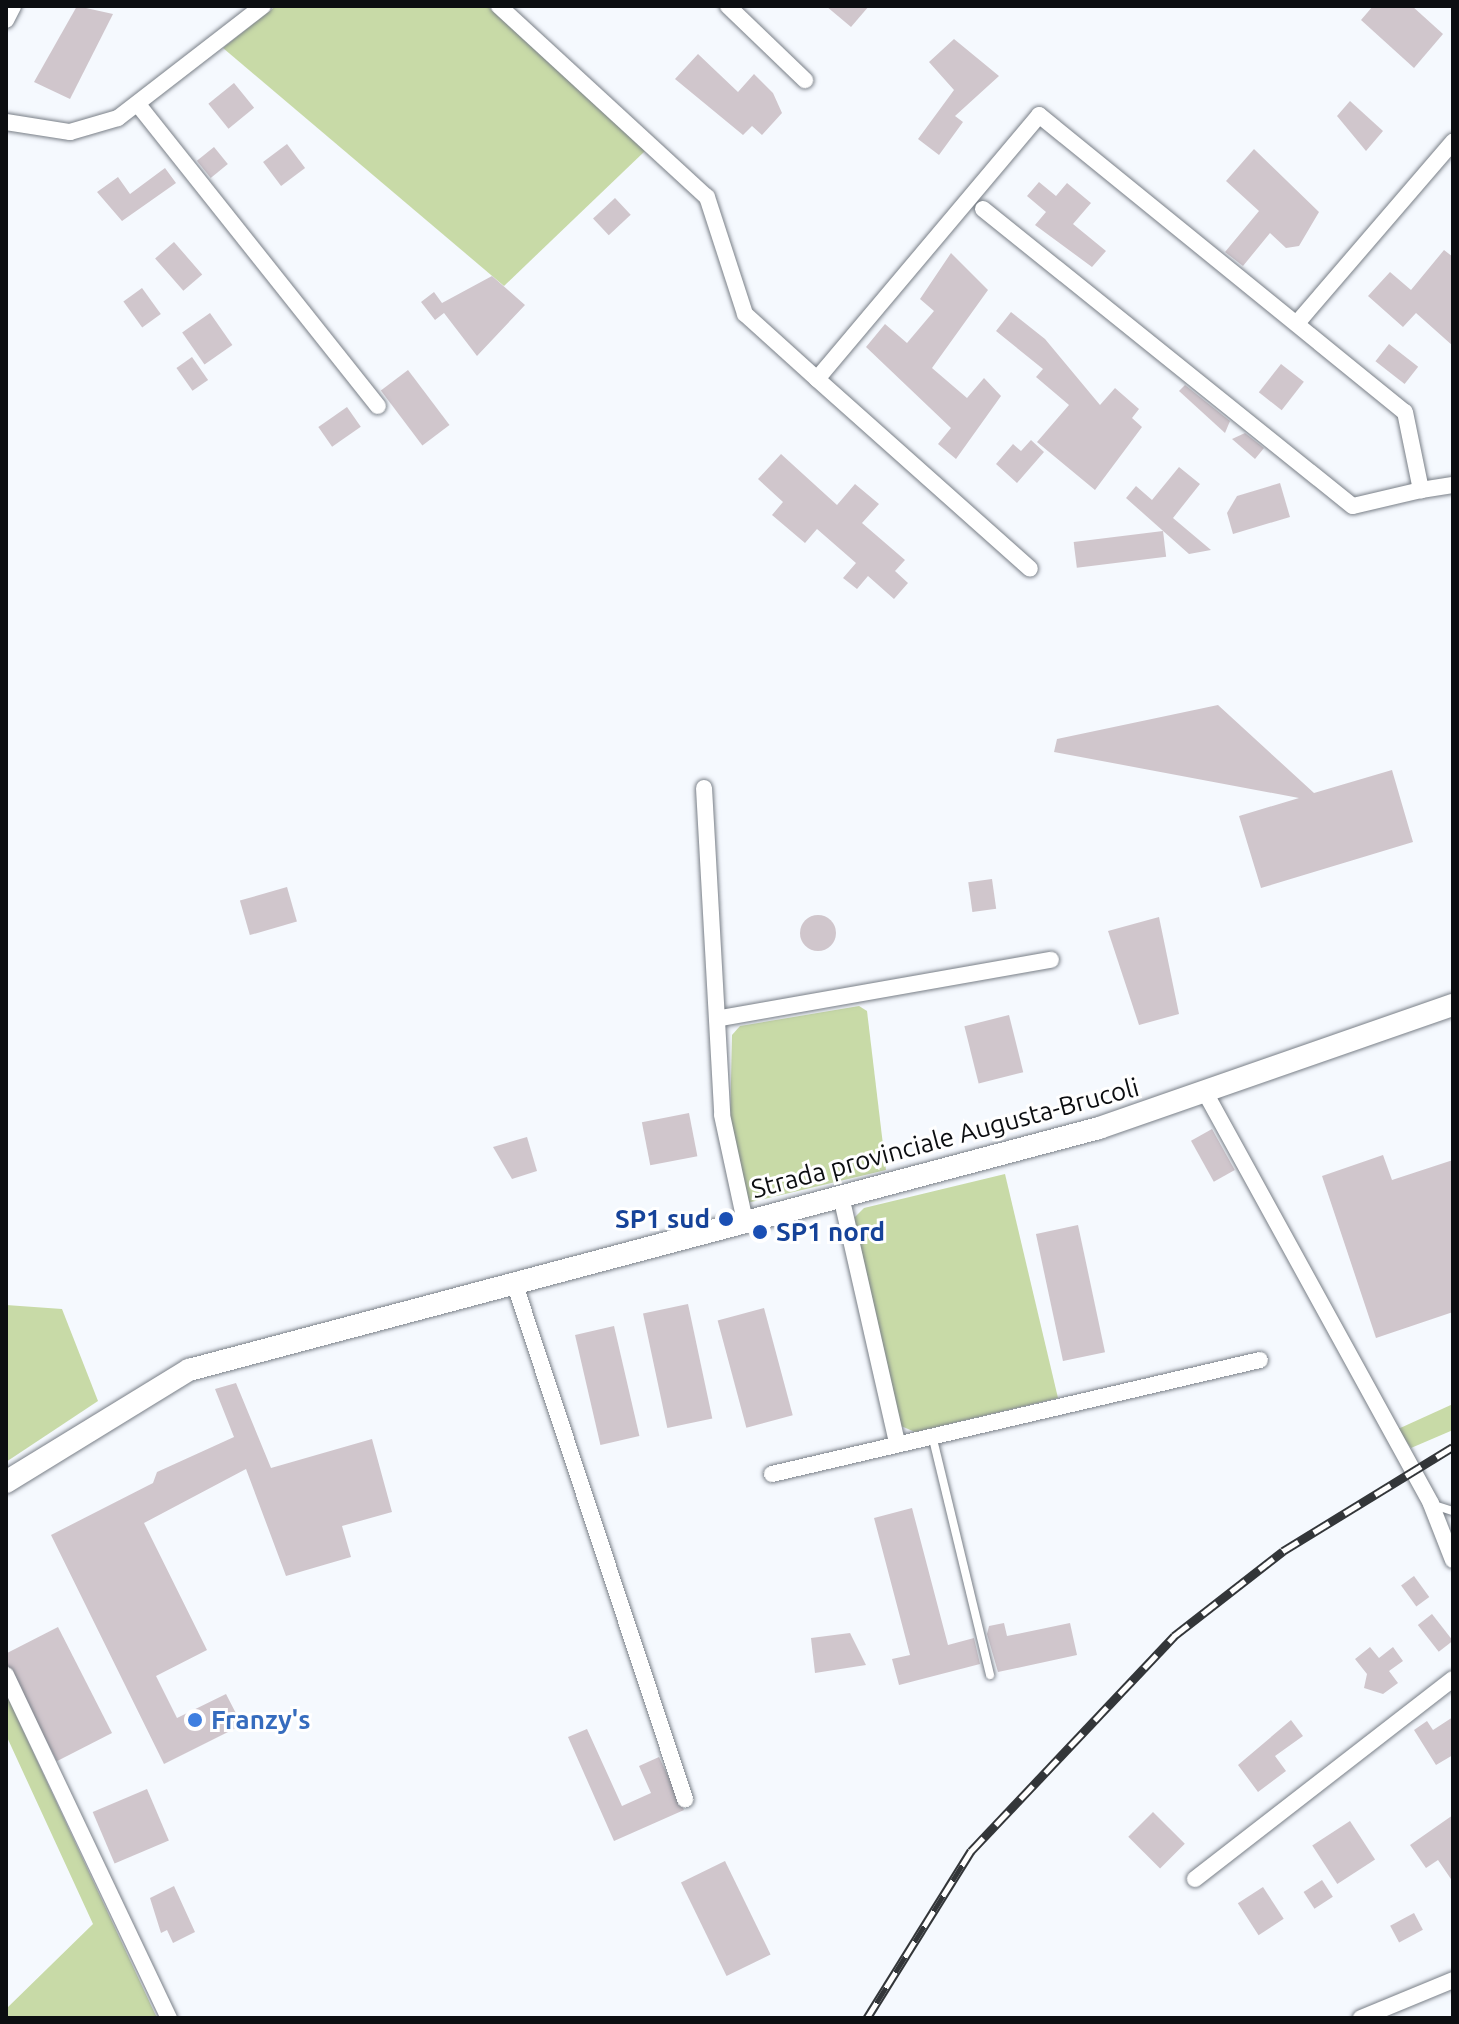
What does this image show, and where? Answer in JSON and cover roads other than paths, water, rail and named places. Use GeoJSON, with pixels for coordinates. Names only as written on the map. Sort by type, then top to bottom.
{"type":"FeatureCollection","features":[{"type":"Feature","properties":{"kind":"main road","name":"Strada provinciale Augusta-Brucoli"},"geometry":{"type":"LineString","coordinates":[[6,1482],[189,1370],[841,1196],[1206,1094],[1453,1005]]}},
{"type":"Feature","properties":{"kind":"street"},"geometry":{"type":"LineString","coordinates":[[6,20],[13,6]]}},
{"type":"Feature","properties":{"kind":"street"},"geometry":{"type":"LineString","coordinates":[[6,122],[70,132],[140,107],[263,6]]}},
{"type":"Feature","properties":{"kind":"street"},"geometry":{"type":"LineString","coordinates":[[499,6],[707,197],[745,314],[1030,569]]}},
{"type":"Feature","properties":{"kind":"street"},"geometry":{"type":"LineString","coordinates":[[728,6],[805,80]]}},
{"type":"Feature","properties":{"kind":"street"},"geometry":{"type":"LineString","coordinates":[[140,107],[378,406]]}},
{"type":"Feature","properties":{"kind":"street"},"geometry":{"type":"LineString","coordinates":[[817,379],[1039,115],[1298,322],[1405,412],[1421,490]]}},
{"type":"Feature","properties":{"kind":"street"},"geometry":{"type":"LineString","coordinates":[[1298,322],[1453,142]]}},
{"type":"Feature","properties":{"kind":"street"},"geometry":{"type":"LineString","coordinates":[[983,209],[1353,506],[1453,485]]}},
{"type":"Feature","properties":{"kind":"street"},"geometry":{"type":"LineString","coordinates":[[704,788],[721,1018],[722,1115],[745,1221]]}},
{"type":"Feature","properties":{"kind":"street"},"geometry":{"type":"LineString","coordinates":[[721,1018],[1051,960]]}},
{"type":"Feature","properties":{"kind":"street"},"geometry":{"type":"LineString","coordinates":[[1206,1094],[1431,1504],[1453,1560]]}},
{"type":"Feature","properties":{"kind":"street"},"geometry":{"type":"LineString","coordinates":[[841,1196],[897,1442]]}},
{"type":"Feature","properties":{"kind":"street"},"geometry":{"type":"LineString","coordinates":[[514,1282],[685,1799]]}},
{"type":"Feature","properties":{"kind":"street"},"geometry":{"type":"LineString","coordinates":[[772,1474],[897,1442],[1260,1360]]}},
{"type":"Feature","properties":{"kind":"street"},"geometry":{"type":"LineString","coordinates":[[6,1675],[169,2018]]}},
{"type":"Feature","properties":{"kind":"street"},"geometry":{"type":"LineString","coordinates":[[1195,1879],[1453,1679]]}},
{"type":"Feature","properties":{"kind":"street"},"geometry":{"type":"LineString","coordinates":[[1361,2018],[1453,1980]]}},
{"type":"Feature","properties":{"kind":"lane"},"geometry":{"type":"LineString","coordinates":[[932,1435],[990,1675]]}},
{"type":"Feature","properties":{"kind":"lane"},"geometry":{"type":"LineString","coordinates":[[1431,1504],[1453,1511]]}},
{"type":"Feature","properties":{"kind":"railway"},"geometry":{"type":"LineString","coordinates":[[867,2018],[971,1851],[1174,1636],[1283,1551],[1453,1447]]}},
{"type":"Feature","properties":{"kind":"place","name":"SP1 sud"},"geometry":{"type":"Point","coordinates":[726,1219]}},
{"type":"Feature","properties":{"kind":"place","name":"SP1 nord"},"geometry":{"type":"Point","coordinates":[760,1232]}},
{"type":"Feature","properties":{"kind":"place","name":"Franzy's"},"geometry":{"type":"Point","coordinates":[195,1720]}}]}
